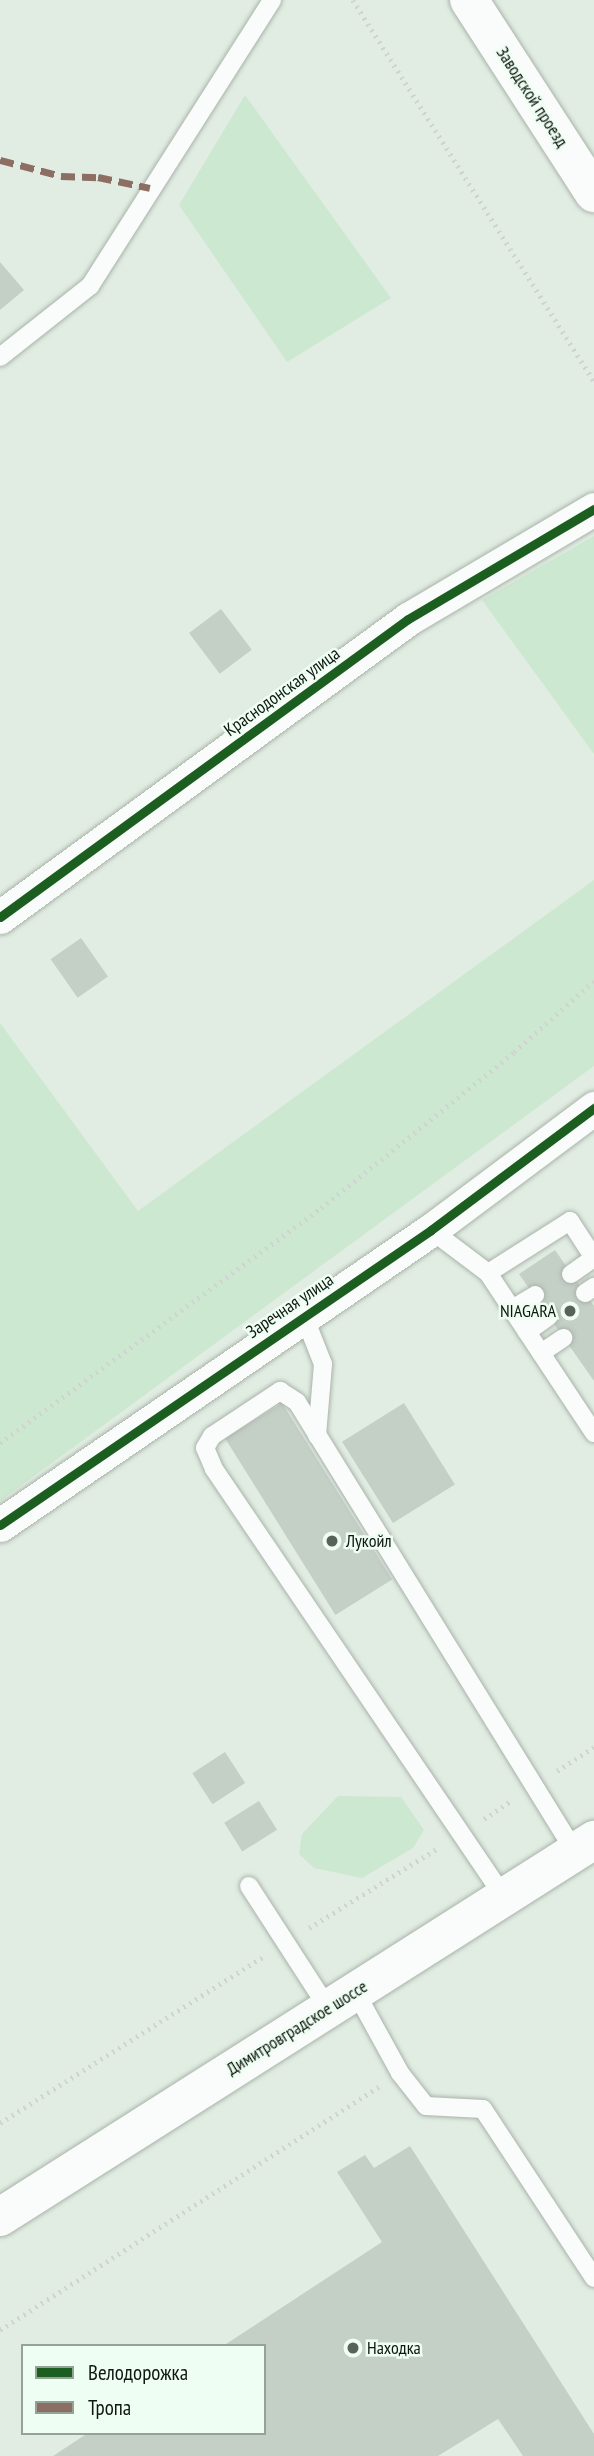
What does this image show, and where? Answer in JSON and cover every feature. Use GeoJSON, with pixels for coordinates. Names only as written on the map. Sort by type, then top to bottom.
{"type":"FeatureCollection","features":[{"type":"Feature","properties":{"kind":"main road","name":"Заводской проезд"},"geometry":{"type":"LineString","coordinates":[[469,0],[594,193]]}},
{"type":"Feature","properties":{"kind":"main road","name":"Димитровградское шоссе"},"geometry":{"type":"LineString","coordinates":[[0,2217],[584,1846]]}},
{"type":"Feature","properties":{"kind":"street","name":"Краснодонская улица"},"geometry":{"type":"LineString","coordinates":[[0,917],[408,619],[594,509]]}},
{"type":"Feature","properties":{"kind":"street","name":"Заречная улица"},"geometry":{"type":"LineString","coordinates":[[0,1525],[431,1230],[594,1108]]}},
{"type":"Feature","properties":{"kind":"lane"},"geometry":{"type":"LineString","coordinates":[[0,356],[90,286],[272,0]]}},
{"type":"Feature","properties":{"kind":"lane"},"geometry":{"type":"LineString","coordinates":[[488,1273],[570,1221],[594,1258],[571,1274]]}},
{"type":"Feature","properties":{"kind":"lane"},"geometry":{"type":"LineString","coordinates":[[431,1230],[488,1273],[594,1433]]}},
{"type":"Feature","properties":{"kind":"lane"},"geometry":{"type":"LineString","coordinates":[[512,1309],[535,1295]]}},
{"type":"Feature","properties":{"kind":"lane"},"geometry":{"type":"LineString","coordinates":[[304,1316],[323,1364],[317,1436]]}},
{"type":"Feature","properties":{"kind":"lane"},"geometry":{"type":"LineString","coordinates":[[527,1332],[549,1316]]}},
{"type":"Feature","properties":{"kind":"lane"},"geometry":{"type":"LineString","coordinates":[[541,1353],[563,1338]]}},
{"type":"Feature","properties":{"kind":"lane"},"geometry":{"type":"LineString","coordinates":[[505,1897],[295,1593],[214,1469],[205,1448],[212,1436],[280,1391],[297,1402],[584,1846]]}},
{"type":"Feature","properties":{"kind":"lane"},"geometry":{"type":"LineString","coordinates":[[249,1886],[426,2106],[483,2109],[594,2278]]}},
{"type":"Feature","properties":{"kind":"path"},"geometry":{"type":"LineString","coordinates":[[353,0],[594,381]]}},
{"type":"Feature","properties":{"kind":"path"},"geometry":{"type":"LineString","coordinates":[[0,1443],[321,1208],[514,1052],[594,981]]}},
{"type":"Feature","properties":{"kind":"path"},"geometry":{"type":"LineString","coordinates":[[0,2330],[400,2073]]}},
{"type":"Feature","properties":{"kind":"green space"},"geometry":{"type":"Polygon","coordinates":[[[245,95],[391,298],[287,362],[179,205],[245,95]]]}},
{"type":"Feature","properties":{"kind":"green space"},"geometry":{"type":"Polygon","coordinates":[[[594,536],[594,754],[482,600],[594,536]]]}},
{"type":"Feature","properties":{"kind":"green space"},"geometry":{"type":"Polygon","coordinates":[[[594,880],[594,1066],[0,1501],[0,1023],[138,1211],[594,880]]]}},
{"type":"Feature","properties":{"kind":"green space"},"geometry":{"type":"Polygon","coordinates":[[[338,1796],[401,1797],[424,1830],[413,1848],[362,1878],[314,1868],[299,1854],[302,1834],[338,1796]]]}},
{"type":"Feature","properties":{"kind":"building"},"geometry":{"type":"Polygon","coordinates":[[[0,262],[24,290],[0,310],[0,262]]]}},
{"type":"Feature","properties":{"kind":"building"},"geometry":{"type":"Polygon","coordinates":[[[221,609],[252,650],[220,674],[189,633],[221,609]]]}},
{"type":"Feature","properties":{"kind":"building"},"geometry":{"type":"Polygon","coordinates":[[[81,938],[108,977],[78,998],[51,959],[81,938]]]}},
{"type":"Feature","properties":{"kind":"building","name":"NIAGARA"},"geometry":{"type":"Polygon","coordinates":[[[555,1250],[594,1306],[594,1381],[519,1274],[555,1250]]]}},
{"type":"Feature","properties":{"kind":"building"},"geometry":{"type":"Polygon","coordinates":[[[282,1403],[392,1579],[335,1615],[225,1439],[282,1403]]]}},
{"type":"Feature","properties":{"kind":"building"},"geometry":{"type":"Polygon","coordinates":[[[404,1403],[455,1484],[393,1523],[342,1442],[404,1403]]]}},
{"type":"Feature","properties":{"kind":"building"},"geometry":{"type":"Polygon","coordinates":[[[225,1752],[245,1783],[212,1804],[192,1773],[225,1752]]]}},
{"type":"Feature","properties":{"kind":"building"},"geometry":{"type":"Polygon","coordinates":[[[259,1801],[277,1830],[242,1852],[224,1823],[259,1801]]]}},
{"type":"Feature","properties":{"kind":"building"},"geometry":{"type":"Polygon","coordinates":[[[410,2146],[594,2434],[594,2456],[523,2456],[498,2419],[438,2456],[53,2456],[85,2435],[266,2435],[266,2344],[226,2344],[382,2242],[337,2172],[365,2155],[374,2168],[410,2146]]]}},
{"type":"Feature","properties":{"kind":"marked path"},"geometry":{"type":"LineString","coordinates":[[0,160],[61,176],[98,177],[150,188]]}},
{"type":"Feature","properties":{"kind":"cycle path"},"geometry":{"type":"LineString","coordinates":[[0,917],[408,619],[594,509]]}},
{"type":"Feature","properties":{"kind":"cycle path"},"geometry":{"type":"LineString","coordinates":[[0,1525],[431,1230],[594,1108]]}},
{"type":"Feature","properties":{"kind":"place","name":"NIAGARA"},"geometry":{"type":"Point","coordinates":[570,1311]}},
{"type":"Feature","properties":{"kind":"place","name":"Лукойл"},"geometry":{"type":"Point","coordinates":[332,1541]}},
{"type":"Feature","properties":{"kind":"place","name":"Находка"},"geometry":{"type":"Point","coordinates":[353,2348]}}]}
